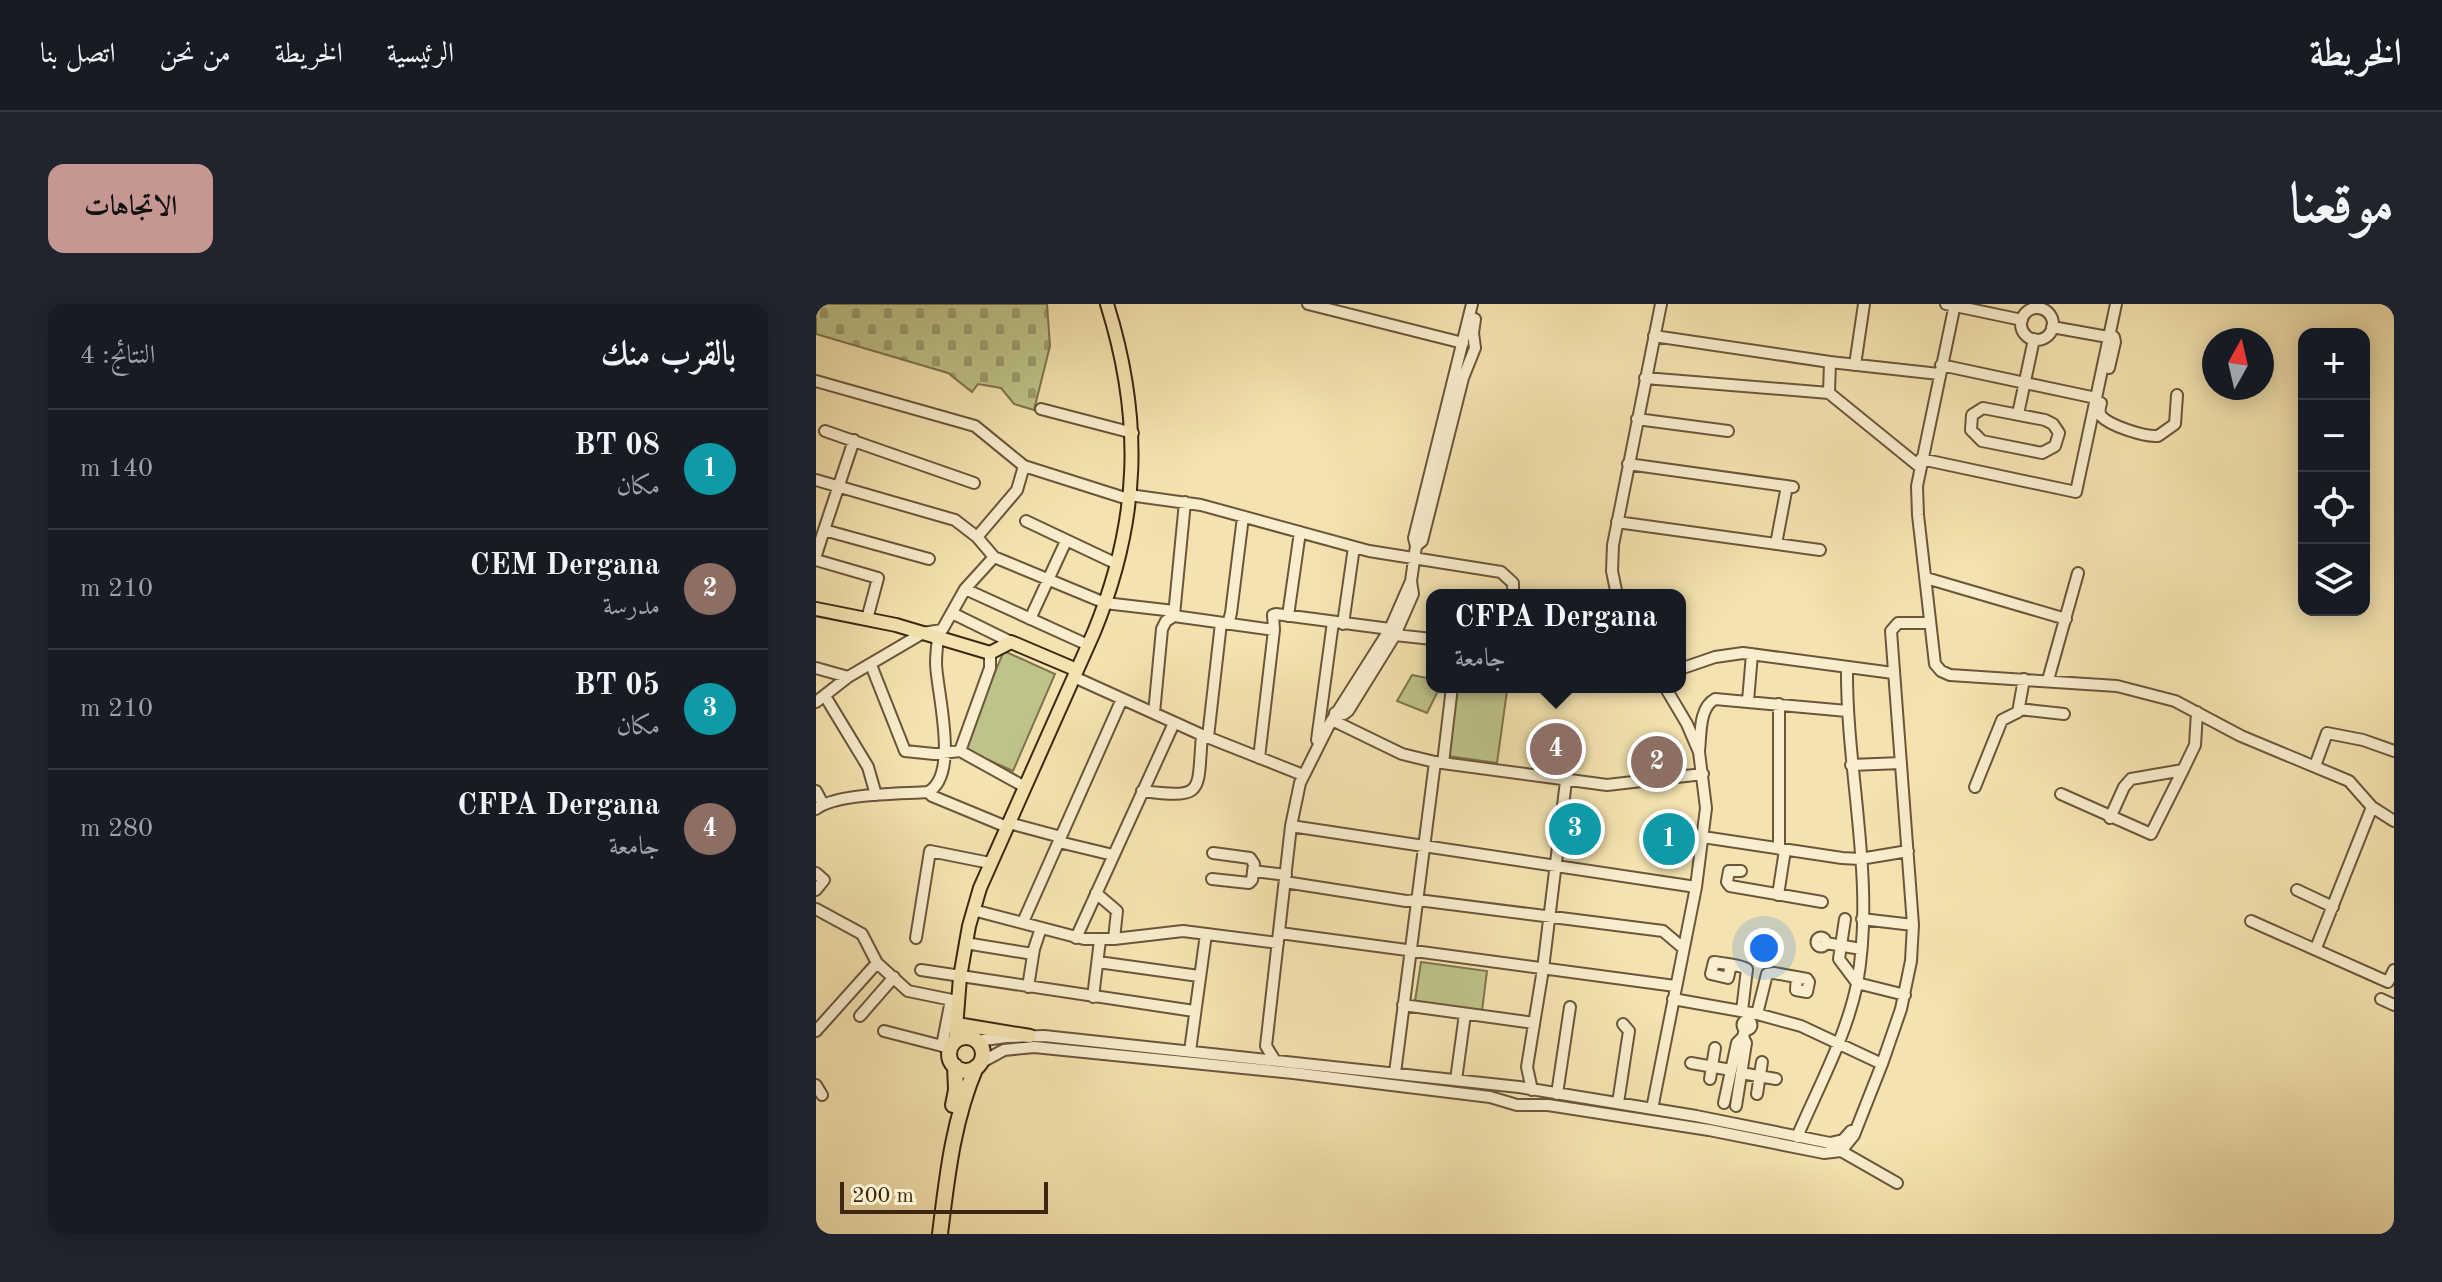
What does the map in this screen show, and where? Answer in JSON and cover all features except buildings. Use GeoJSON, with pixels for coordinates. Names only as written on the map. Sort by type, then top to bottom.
{"type":"FeatureCollection","features":[{"type":"Feature","properties":{"kind":"highway"},"geometry":{"type":"LineString","coordinates":[[940,1234],[964,1093],[978,1065],[983,1052],[976,1040],[964,1037],[949,1045],[950,1059],[955,1066],[965,1070],[978,1065]]}},
{"type":"Feature","properties":{"kind":"highway"},"geometry":{"type":"LineString","coordinates":[[932,1234],[937,1188],[956,1090],[955,1066]]}},
{"type":"Feature","properties":{"kind":"main road"},"geometry":{"type":"LineString","coordinates":[[949,1045],[973,910],[990,863],[1088,645],[1117,564],[1133,468],[1133,433],[1107,304]]}},
{"type":"Feature","properties":{"kind":"main road"},"geometry":{"type":"LineString","coordinates":[[816,609],[923,633],[990,653],[1011,642],[1075,674]]}},
{"type":"Feature","properties":{"kind":"main road"},"geometry":{"type":"LineString","coordinates":[[955,1004],[963,1025],[976,1040]]}},
{"type":"Feature","properties":{"kind":"main road"},"geometry":{"type":"LineString","coordinates":[[963,1025],[1030,1036]]}},
{"type":"Feature","properties":{"kind":"street"},"geometry":{"type":"LineString","coordinates":[[1308,304],[1468,344]]}},
{"type":"Feature","properties":{"kind":"street"},"geometry":{"type":"LineString","coordinates":[[1468,344],[1472,304]]}},
{"type":"Feature","properties":{"kind":"street"},"geometry":{"type":"LineString","coordinates":[[1274,1059],[1266,1046],[1291,826],[1303,775],[1333,717],[1392,632],[1411,581],[1416,546],[1414,536],[1478,304]]}},
{"type":"Feature","properties":{"kind":"street"},"geometry":{"type":"LineString","coordinates":[[1616,589],[1612,563],[1617,522],[1661,304]]}},
{"type":"Feature","properties":{"kind":"street"},"geometry":{"type":"LineString","coordinates":[[1855,365],[1864,304]]}},
{"type":"Feature","properties":{"kind":"street"},"geometry":{"type":"LineString","coordinates":[[1885,445],[1920,467],[2076,492],[2116,304]]}},
{"type":"Feature","properties":{"kind":"street"},"geometry":{"type":"LineString","coordinates":[[2022,320],[1952,305],[1920,467],[1918,515],[1935,664],[1950,675],[2048,680],[2131,689],[2175,701],[2241,736],[2349,781],[2372,807],[2394,821]]}},
{"type":"Feature","properties":{"kind":"street"},"geometry":{"type":"LineString","coordinates":[[2030,307],[2051,309],[2052,327],[2045,338],[2034,339],[2025,334],[2022,320],[2030,307]]}},
{"type":"Feature","properties":{"kind":"street"},"geometry":{"type":"LineString","coordinates":[[2052,327],[2114,337],[2099,410],[2102,416],[2136,433],[2158,436],[2175,424],[2177,395]]}},
{"type":"Feature","properties":{"kind":"street"},"geometry":{"type":"LineString","coordinates":[[1654,336],[1855,365],[1940,369],[2096,398]]}},
{"type":"Feature","properties":{"kind":"street"},"geometry":{"type":"LineString","coordinates":[[2018,414],[2034,339]]}},
{"type":"Feature","properties":{"kind":"street"},"geometry":{"type":"LineString","coordinates":[[1829,393],[1830,362]]}},
{"type":"Feature","properties":{"kind":"street"},"geometry":{"type":"LineString","coordinates":[[1645,378],[1829,393],[1920,467]]}},
{"type":"Feature","properties":{"kind":"street"},"geometry":{"type":"LineString","coordinates":[[816,381],[975,426],[1024,466],[1129,497],[1185,502],[1354,547],[1501,572],[1513,583],[1513,589]]}},
{"type":"Feature","properties":{"kind":"street"},"geometry":{"type":"LineString","coordinates":[[1983,408],[2018,414],[2053,424],[2059,433],[2051,450],[2042,453],[1982,441],[1971,430],[1972,415],[1983,408]]}},
{"type":"Feature","properties":{"kind":"street"},"geometry":{"type":"LineString","coordinates":[[1041,409],[1133,433]]}},
{"type":"Feature","properties":{"kind":"street"},"geometry":{"type":"LineString","coordinates":[[1637,419],[1728,431]]}},
{"type":"Feature","properties":{"kind":"street"},"geometry":{"type":"LineString","coordinates":[[825,431],[974,483]]}},
{"type":"Feature","properties":{"kind":"street"},"geometry":{"type":"LineString","coordinates":[[854,440],[821,533],[816,558],[878,578],[867,619]]}},
{"type":"Feature","properties":{"kind":"street"},"geometry":{"type":"LineString","coordinates":[[1628,464],[1790,487],[1776,544]]}},
{"type":"Feature","properties":{"kind":"street"},"geometry":{"type":"LineString","coordinates":[[977,537],[1017,490],[1024,466]]}},
{"type":"Feature","properties":{"kind":"street"},"geometry":{"type":"LineString","coordinates":[[816,480],[955,520],[977,537],[994,557],[1105,603],[1274,630]]}},
{"type":"Feature","properties":{"kind":"street"},"geometry":{"type":"LineString","coordinates":[[1154,713],[1163,626],[1174,614],[1185,502]]}},
{"type":"Feature","properties":{"kind":"street"},"geometry":{"type":"LineString","coordinates":[[1142,791],[1178,796],[1193,790],[1198,781],[1224,624],[1231,613],[1243,517]]}},
{"type":"Feature","properties":{"kind":"street"},"geometry":{"type":"LineString","coordinates":[[1026,521],[1117,564]]}},
{"type":"Feature","properties":{"kind":"street"},"geometry":{"type":"LineString","coordinates":[[1617,522],[1820,550]]}},
{"type":"Feature","properties":{"kind":"street"},"geometry":{"type":"LineString","coordinates":[[1288,616],[1300,532]]}},
{"type":"Feature","properties":{"kind":"street"},"geometry":{"type":"LineString","coordinates":[[821,533],[929,559]]}},
{"type":"Feature","properties":{"kind":"street"},"geometry":{"type":"LineString","coordinates":[[1030,619],[1066,541]]}},
{"type":"Feature","properties":{"kind":"street"},"geometry":{"type":"LineString","coordinates":[[1315,750],[1354,547]]}},
{"type":"Feature","properties":{"kind":"street"},"geometry":{"type":"LineString","coordinates":[[876,795],[868,767],[820,699],[848,677],[923,633],[942,630],[965,589],[994,557]]}},
{"type":"Feature","properties":{"kind":"street"},"geometry":{"type":"LineString","coordinates":[[2048,680],[2078,573]]}},
{"type":"Feature","properties":{"kind":"street"},"geometry":{"type":"LineString","coordinates":[[1926,578],[2066,619]]}},
{"type":"Feature","properties":{"kind":"street"},"geometry":{"type":"LineString","coordinates":[[965,589],[1088,645]]}},
{"type":"Feature","properties":{"kind":"street"},"geometry":{"type":"LineString","coordinates":[[952,613],[1011,642]]}},
{"type":"Feature","properties":{"kind":"street"},"geometry":{"type":"LineString","coordinates":[[1259,758],[1274,630],[1273,615],[1426,638]]}},
{"type":"Feature","properties":{"kind":"street"},"geometry":{"type":"LineString","coordinates":[[976,1040],[1030,1036],[1274,1059],[1531,1089],[1652,1109],[1830,1154],[1841,1151],[1851,1139],[1882,1064],[1905,995],[1913,925],[1891,631],[1898,623],[1930,623]]}},
{"type":"Feature","properties":{"kind":"street"},"geometry":{"type":"LineString","coordinates":[[816,791],[819,807],[876,795],[935,789],[941,777],[945,752],[936,664],[938,638]]}},
{"type":"Feature","properties":{"kind":"street"},"geometry":{"type":"LineString","coordinates":[[960,751],[990,668],[990,653]]}},
{"type":"Feature","properties":{"kind":"street"},"geometry":{"type":"LineString","coordinates":[[1686,667],[1724,654],[1752,654],[1893,673]]}},
{"type":"Feature","properties":{"kind":"street"},"geometry":{"type":"LineString","coordinates":[[1748,701],[1752,654]]}},
{"type":"Feature","properties":{"kind":"street"},"geometry":{"type":"LineString","coordinates":[[871,665],[905,751],[960,751],[1025,787]]}},
{"type":"Feature","properties":{"kind":"street"},"geometry":{"type":"LineString","coordinates":[[816,668],[848,677]]}},
{"type":"Feature","properties":{"kind":"street"},"geometry":{"type":"LineString","coordinates":[[1795,1143],[1848,1016],[1857,983],[1861,949],[1860,859],[1847,711],[1847,668]]}},
{"type":"Feature","properties":{"kind":"street"},"geometry":{"type":"LineString","coordinates":[[1075,674],[1174,723],[1303,775]]}},
{"type":"Feature","properties":{"kind":"street"},"geometry":{"type":"LineString","coordinates":[[1975,787],[2002,720],[2018,712],[2024,679]]}},
{"type":"Feature","properties":{"kind":"street"},"geometry":{"type":"LineString","coordinates":[[1395,1073],[1410,952],[1451,693]]}},
{"type":"Feature","properties":{"kind":"street"},"geometry":{"type":"LineString","coordinates":[[1652,1109],[1696,887],[1706,808],[1699,752],[1669,693]]}},
{"type":"Feature","properties":{"kind":"street"},"geometry":{"type":"LineString","coordinates":[[1699,752],[1704,710],[1708,703],[1719,698],[1847,711]]}},
{"type":"Feature","properties":{"kind":"street"},"geometry":{"type":"LineString","coordinates":[[1023,922],[1122,699]]}},
{"type":"Feature","properties":{"kind":"street"},"geometry":{"type":"LineString","coordinates":[[1778,895],[1782,850],[1779,704]]}},
{"type":"Feature","properties":{"kind":"street"},"geometry":{"type":"LineString","coordinates":[[2019,709],[2064,714]]}},
{"type":"Feature","properties":{"kind":"street"},"geometry":{"type":"LineString","coordinates":[[2061,794],[2151,834],[2195,745],[2197,712]]}},
{"type":"Feature","properties":{"kind":"street"},"geometry":{"type":"LineString","coordinates":[[1333,717],[1402,754],[1439,763],[1566,781],[1619,785],[1703,774]]}},
{"type":"Feature","properties":{"kind":"street"},"geometry":{"type":"LineString","coordinates":[[1076,938],[1174,723]]}},
{"type":"Feature","properties":{"kind":"street"},"geometry":{"type":"LineString","coordinates":[[2315,766],[2327,733],[2363,740],[2394,751]]}},
{"type":"Feature","properties":{"kind":"street"},"geometry":{"type":"LineString","coordinates":[[1851,765],[1901,763]]}},
{"type":"Feature","properties":{"kind":"street"},"geometry":{"type":"LineString","coordinates":[[2110,818],[2131,779],[2183,770]]}},
{"type":"Feature","properties":{"kind":"street"},"geometry":{"type":"LineString","coordinates":[[1528,1106],[1532,1098],[1527,1070],[1566,781]]}},
{"type":"Feature","properties":{"kind":"street"},"geometry":{"type":"LineString","coordinates":[[928,792],[1008,825],[1113,855]]}},
{"type":"Feature","properties":{"kind":"street"},"geometry":{"type":"LineString","coordinates":[[2316,948],[2372,807]]}},
{"type":"Feature","properties":{"kind":"street"},"geometry":{"type":"LineString","coordinates":[[1291,826],[1696,887]]}},
{"type":"Feature","properties":{"kind":"street"},"geometry":{"type":"LineString","coordinates":[[1703,837],[1860,859],[1908,851]]}},
{"type":"Feature","properties":{"kind":"street"},"geometry":{"type":"LineString","coordinates":[[916,938],[930,851],[990,863]]}},
{"type":"Feature","properties":{"kind":"street"},"geometry":{"type":"LineString","coordinates":[[1212,879],[1247,884],[1252,880],[1253,871],[1252,859],[1213,853]]}},
{"type":"Feature","properties":{"kind":"street"},"geometry":{"type":"LineString","coordinates":[[1253,871],[1406,901],[1663,931],[1683,948]]}},
{"type":"Feature","properties":{"kind":"street"},"geometry":{"type":"LineString","coordinates":[[1741,871],[1729,871],[1727,882],[1730,886],[1822,902]]}},
{"type":"Feature","properties":{"kind":"street"},"geometry":{"type":"LineString","coordinates":[[816,873],[824,880],[816,890]]}},
{"type":"Feature","properties":{"kind":"street"},"geometry":{"type":"LineString","coordinates":[[2297,890],[2333,907]]}},
{"type":"Feature","properties":{"kind":"street"},"geometry":{"type":"LineString","coordinates":[[1096,893],[1117,911],[1114,939]]}},
{"type":"Feature","properties":{"kind":"street"},"geometry":{"type":"LineString","coordinates":[[816,909],[862,934],[877,963],[908,991],[955,1004]]}},
{"type":"Feature","properties":{"kind":"street"},"geometry":{"type":"LineString","coordinates":[[973,910],[1076,938],[1114,939],[1171,931],[1279,938],[1675,986]]}},
{"type":"Feature","properties":{"kind":"street"},"geometry":{"type":"LineString","coordinates":[[1845,919],[1840,961],[1857,983],[1905,995]]}},
{"type":"Feature","properties":{"kind":"street"},"geometry":{"type":"LineString","coordinates":[[1862,919],[1913,925]]}},
{"type":"Feature","properties":{"kind":"street"},"geometry":{"type":"LineString","coordinates":[[2251,921],[2388,982],[2394,970]]}},
{"type":"Feature","properties":{"kind":"street"},"geometry":{"type":"LineString","coordinates":[[1028,987],[1041,928]]}},
{"type":"Feature","properties":{"kind":"street"},"geometry":{"type":"LineString","coordinates":[[1190,1051],[1206,934]]}},
{"type":"Feature","properties":{"kind":"street"},"geometry":{"type":"LineString","coordinates":[[1093,997],[1100,940]]}},
{"type":"Feature","properties":{"kind":"street"},"geometry":{"type":"LineString","coordinates":[[965,943],[1033,954]]}},
{"type":"Feature","properties":{"kind":"street"},"geometry":{"type":"LineString","coordinates":[[1826,943],[1861,949]]}},
{"type":"Feature","properties":{"kind":"street"},"geometry":{"type":"LineString","coordinates":[[1098,962],[1199,976]]}},
{"type":"Feature","properties":{"kind":"street"},"geometry":{"type":"LineString","coordinates":[[816,1031],[877,963]]}},
{"type":"Feature","properties":{"kind":"street"},"geometry":{"type":"LineString","coordinates":[[1731,965],[1744,967],[1748,971],[1747,1021]]}},
{"type":"Feature","properties":{"kind":"street"},"geometry":{"type":"LineString","coordinates":[[921,970],[1194,1011]]}},
{"type":"Feature","properties":{"kind":"street"},"geometry":{"type":"LineString","coordinates":[[1736,1106],[1737,1043],[1767,974],[1797,977]]}},
{"type":"Feature","properties":{"kind":"street"},"geometry":{"type":"LineString","coordinates":[[860,1016],[894,977]]}},
{"type":"Feature","properties":{"kind":"street"},"geometry":{"type":"LineString","coordinates":[[1673,999],[1747,1021],[1801,1026],[1882,1064]]}},
{"type":"Feature","properties":{"kind":"street"},"geometry":{"type":"LineString","coordinates":[[2381,999],[2394,1005]]}},
{"type":"Feature","properties":{"kind":"street"},"geometry":{"type":"LineString","coordinates":[[1403,1005],[1534,1023]]}},
{"type":"Feature","properties":{"kind":"street"},"geometry":{"type":"LineString","coordinates":[[1557,1094],[1570,1007]]}},
{"type":"Feature","properties":{"kind":"street"},"geometry":{"type":"LineString","coordinates":[[1456,1080],[1465,1014]]}},
{"type":"Feature","properties":{"kind":"street"},"geometry":{"type":"LineString","coordinates":[[1618,1103],[1629,1031],[1623,1024]]}},
{"type":"Feature","properties":{"kind":"street"},"geometry":{"type":"LineString","coordinates":[[884,1031],[949,1045]]}},
{"type":"Feature","properties":{"kind":"street"},"geometry":{"type":"LineString","coordinates":[[1253,1058],[1266,1046]]}},
{"type":"Feature","properties":{"kind":"street"},"geometry":{"type":"LineString","coordinates":[[978,1065],[1004,1050],[1034,1047],[1348,1079],[1495,1098],[1512,1104],[1548,1105],[1795,1143],[1834,1143],[1846,1137],[1859,1119]]}},
{"type":"Feature","properties":{"kind":"street"},"geometry":{"type":"LineString","coordinates":[[1710,1079],[1715,1048]]}},
{"type":"Feature","properties":{"kind":"street"},"geometry":{"type":"LineString","coordinates":[[1757,1094],[1762,1062]]}},
{"type":"Feature","properties":{"kind":"street"},"geometry":{"type":"LineString","coordinates":[[1691,1063],[1776,1079]]}},
{"type":"Feature","properties":{"kind":"street"},"geometry":{"type":"LineString","coordinates":[[1724,1103],[1736,1071]]}},
{"type":"Feature","properties":{"kind":"street"},"geometry":{"type":"LineString","coordinates":[[1512,1104],[1514,1087]]}},
{"type":"Feature","properties":{"kind":"street"},"geometry":{"type":"LineString","coordinates":[[1841,1151],[1897,1183]]}},
{"type":"Feature","properties":{"kind":"green space"},"geometry":{"type":"Polygon","coordinates":[[[816,304],[1047,304],[1050,346],[1034,410],[1014,404],[1001,388],[978,384],[972,392],[948,373],[816,334],[816,304]]]}},
{"type":"Feature","properties":{"kind":"green space"},"geometry":{"type":"Polygon","coordinates":[[[1004,651],[1055,674],[1013,771],[962,748],[1004,651]]]}},
{"type":"Feature","properties":{"kind":"green space"},"geometry":{"type":"Polygon","coordinates":[[[1412,675],[1426,678],[1426,693],[1437,693],[1427,713],[1397,701],[1412,675]]]}},
{"type":"Feature","properties":{"kind":"green space"},"geometry":{"type":"Polygon","coordinates":[[[1457,693],[1507,693],[1497,763],[1448,756],[1457,693]]]}},
{"type":"Feature","properties":{"kind":"green space"},"geometry":{"type":"Polygon","coordinates":[[[1421,962],[1487,971],[1482,1011],[1415,1001],[1421,962]]]}},
{"type":"Feature","properties":{"kind":"place","name":"CFPA Dergana"},"geometry":{"type":"Point","coordinates":[1556,749]}},
{"type":"Feature","properties":{"kind":"place","name":"CEM Dergana"},"geometry":{"type":"Point","coordinates":[1657,762]}},
{"type":"Feature","properties":{"kind":"place","name":"BT 05"},"geometry":{"type":"Point","coordinates":[1575,829]}},
{"type":"Feature","properties":{"kind":"place","name":"BT 08"},"geometry":{"type":"Point","coordinates":[1669,839]}}]}
